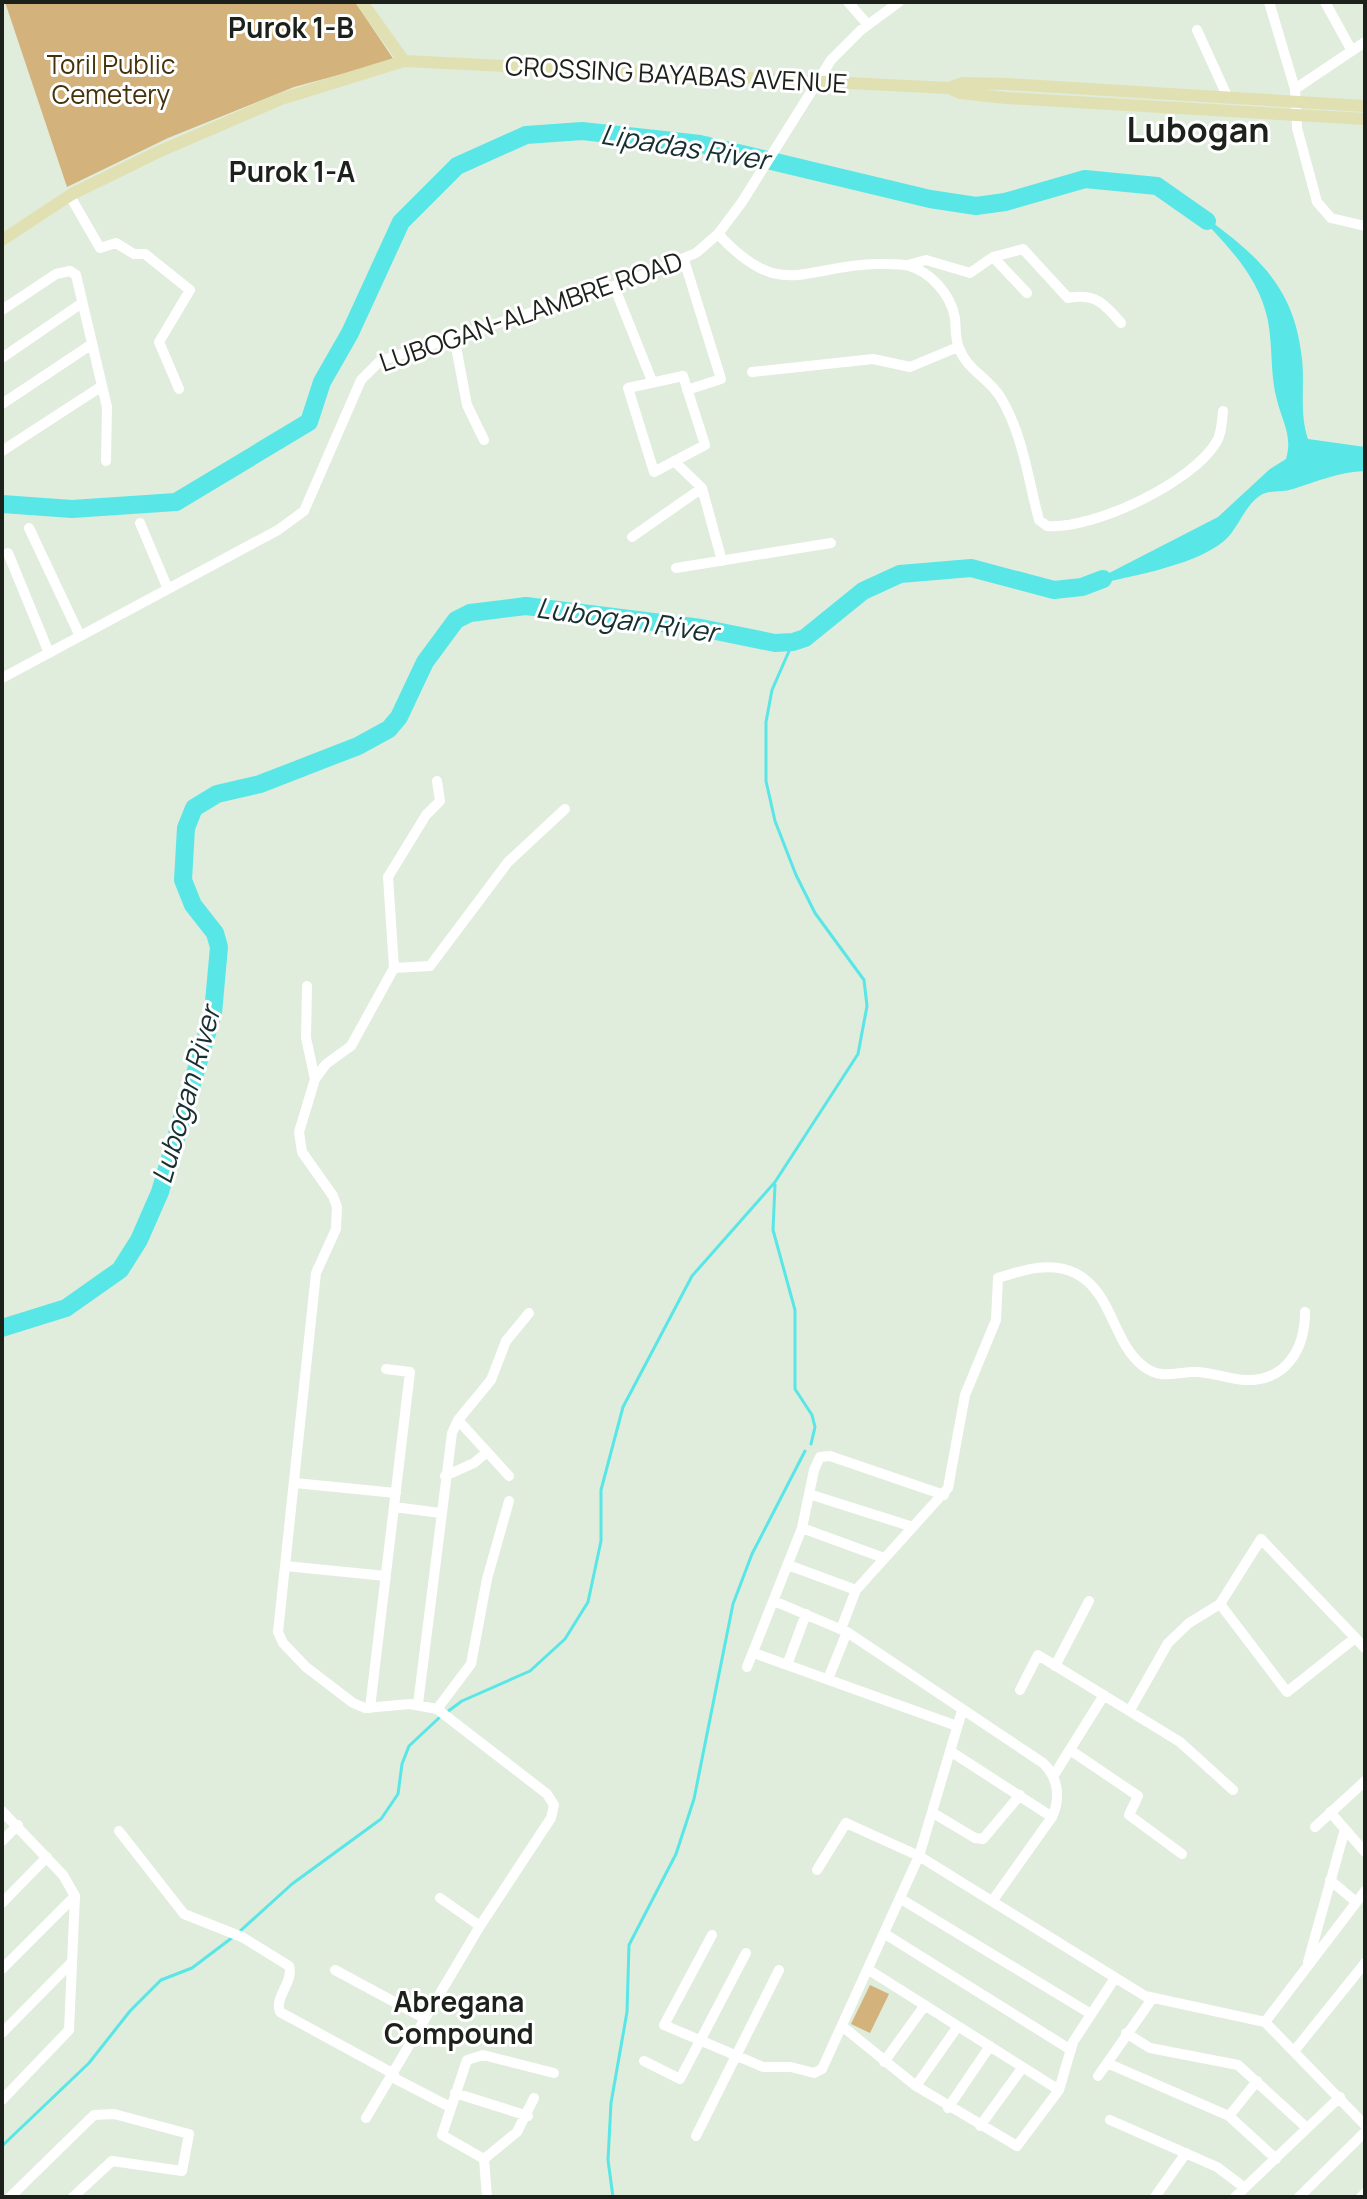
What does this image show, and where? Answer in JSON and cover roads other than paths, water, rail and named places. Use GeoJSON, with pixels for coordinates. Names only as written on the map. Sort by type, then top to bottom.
{"type":"FeatureCollection","features":[{"type":"Feature","properties":{"kind":"main road"},"geometry":{"type":"LineString","coordinates":[[2,240],[70,196],[158,152],[254,110],[404,61],[363,2]]}},
{"type":"Feature","properties":{"kind":"main road","name":"CROSSING BAYABAS AVENUE"},"geometry":{"type":"LineString","coordinates":[[404,61],[949,88],[960,93],[1006,98],[1295,102],[1365,119]]}},
{"type":"Feature","properties":{"kind":"main road","name":"CROSSING BAYABAS AVENUE"},"geometry":{"type":"LineString","coordinates":[[949,88],[962,83],[1007,84],[1365,106]]}},
{"type":"Feature","properties":{"kind":"street"},"geometry":{"type":"LineString","coordinates":[[848,2],[868,25]]}},
{"type":"Feature","properties":{"kind":"street","name":"LUBOGAN-ALAMBRE ROAD"},"geometry":{"type":"LineString","coordinates":[[2,678],[278,530],[304,511],[368,370],[392,356],[614,286],[684,260],[718,234],[838,51],[899,2]]}},
{"type":"Feature","properties":{"kind":"street"},"geometry":{"type":"LineString","coordinates":[[1269,2],[1295,102],[1313,191],[1323,211],[1339,222],[1365,226]]}},
{"type":"Feature","properties":{"kind":"street"},"geometry":{"type":"LineString","coordinates":[[1325,2],[1352,51]]}},
{"type":"Feature","properties":{"kind":"street"},"geometry":{"type":"LineString","coordinates":[[1197,30],[1228,98]]}},
{"type":"Feature","properties":{"kind":"street"},"geometry":{"type":"LineString","coordinates":[[1295,102],[1365,42]]}},
{"type":"Feature","properties":{"kind":"street"},"geometry":{"type":"LineString","coordinates":[[70,196],[100,248],[116,243],[134,254],[145,254],[190,290],[159,342],[179,389]]}},
{"type":"Feature","properties":{"kind":"street"},"geometry":{"type":"LineString","coordinates":[[718,234],[747,263],[771,273],[803,275],[867,264],[908,265],[926,260],[970,273],[993,257],[1023,249],[1068,298],[1084,295],[1101,300],[1121,323]]}},
{"type":"Feature","properties":{"kind":"street"},"geometry":{"type":"LineString","coordinates":[[993,257],[1027,293]]}},
{"type":"Feature","properties":{"kind":"street"},"geometry":{"type":"LineString","coordinates":[[684,260],[721,379],[687,390]]}},
{"type":"Feature","properties":{"kind":"street"},"geometry":{"type":"LineString","coordinates":[[908,265],[927,275],[949,299],[958,347],[968,364],[990,383],[1008,410],[1039,520],[1047,526],[1123,512],[1185,475],[1215,444],[1223,411]]}},
{"type":"Feature","properties":{"kind":"street"},"geometry":{"type":"LineString","coordinates":[[2,310],[65,271],[76,275],[107,407],[106,461]]}},
{"type":"Feature","properties":{"kind":"street"},"geometry":{"type":"LineString","coordinates":[[614,286],[652,381]]}},
{"type":"Feature","properties":{"kind":"street"},"geometry":{"type":"LineString","coordinates":[[2,358],[82,303]]}},
{"type":"Feature","properties":{"kind":"street"},"geometry":{"type":"LineString","coordinates":[[454,336],[467,405],[484,440]]}},
{"type":"Feature","properties":{"kind":"street"},"geometry":{"type":"LineString","coordinates":[[2,404],[92,344]]}},
{"type":"Feature","properties":{"kind":"street"},"geometry":{"type":"LineString","coordinates":[[752,372],[873,359],[904,368],[958,347]]}},
{"type":"Feature","properties":{"kind":"street"},"geometry":{"type":"LineString","coordinates":[[683,376],[705,445],[654,472],[628,388],[652,381],[683,376]]}},
{"type":"Feature","properties":{"kind":"street"},"geometry":{"type":"LineString","coordinates":[[2,451],[102,386]]}},
{"type":"Feature","properties":{"kind":"street"},"geometry":{"type":"LineString","coordinates":[[674,461],[702,488],[722,561]]}},
{"type":"Feature","properties":{"kind":"street"},"geometry":{"type":"LineString","coordinates":[[632,537],[702,488]]}},
{"type":"Feature","properties":{"kind":"street"},"geometry":{"type":"LineString","coordinates":[[140,523],[168,589]]}},
{"type":"Feature","properties":{"kind":"street"},"geometry":{"type":"LineString","coordinates":[[29,528],[80,636]]}},
{"type":"Feature","properties":{"kind":"street"},"geometry":{"type":"LineString","coordinates":[[676,568],[831,543]]}},
{"type":"Feature","properties":{"kind":"street"},"geometry":{"type":"LineString","coordinates":[[8,553],[49,653]]}},
{"type":"Feature","properties":{"kind":"street"},"geometry":{"type":"LineString","coordinates":[[366,2118],[480,1926],[551,1818],[554,1805],[547,1794],[437,1709],[418,1704],[370,1708],[345,1698],[283,1643],[278,1623],[316,1273],[338,1217],[333,1196],[298,1143],[315,1079],[326,1064],[351,1046],[394,968],[392,918],[386,885],[392,868],[412,843],[426,815],[440,801],[437,781]]}},
{"type":"Feature","properties":{"kind":"street"},"geometry":{"type":"LineString","coordinates":[[394,968],[430,966],[508,862],[565,809]]}},
{"type":"Feature","properties":{"kind":"street"},"geometry":{"type":"LineString","coordinates":[[307,986],[306,1038],[315,1079]]}},
{"type":"Feature","properties":{"kind":"street"},"geometry":{"type":"LineString","coordinates":[[828,1679],[856,1590],[944,1495],[953,1474],[965,1395],[996,1320],[998,1278],[1039,1267],[1076,1274],[1103,1301],[1131,1354],[1146,1369],[1167,1376],[1193,1372],[1244,1380],[1262,1379],[1278,1372],[1300,1349],[1305,1312]]}},
{"type":"Feature","properties":{"kind":"street"},"geometry":{"type":"LineString","coordinates":[[418,1704],[452,1433],[458,1420],[491,1380],[502,1347],[529,1313]]}},
{"type":"Feature","properties":{"kind":"street"},"geometry":{"type":"LineString","coordinates":[[370,1708],[410,1372],[386,1369]]}},
{"type":"Feature","properties":{"kind":"street"},"geometry":{"type":"LineString","coordinates":[[458,1420],[509,1476]]}},
{"type":"Feature","properties":{"kind":"street"},"geometry":{"type":"LineString","coordinates":[[445,1476],[474,1463],[487,1452]]}},
{"type":"Feature","properties":{"kind":"street"},"geometry":{"type":"LineString","coordinates":[[747,1667],[802,1528],[812,1495],[816,1462],[824,1456],[944,1495]]}},
{"type":"Feature","properties":{"kind":"street"},"geometry":{"type":"LineString","coordinates":[[295,1483],[396,1493]]}},
{"type":"Feature","properties":{"kind":"street"},"geometry":{"type":"LineString","coordinates":[[812,1495],[913,1527]]}},
{"type":"Feature","properties":{"kind":"street"},"geometry":{"type":"LineString","coordinates":[[437,1709],[471,1664],[487,1579],[509,1501]]}},
{"type":"Feature","properties":{"kind":"street"},"geometry":{"type":"LineString","coordinates":[[394,1507],[441,1513]]}},
{"type":"Feature","properties":{"kind":"street"},"geometry":{"type":"LineString","coordinates":[[802,1528],[884,1558]]}},
{"type":"Feature","properties":{"kind":"street"},"geometry":{"type":"LineString","coordinates":[[1130,1710],[1177,1632],[1220,1604],[1261,1539],[1365,1648]]}},
{"type":"Feature","properties":{"kind":"street"},"geometry":{"type":"LineString","coordinates":[[788,1565],[856,1590]]}},
{"type":"Feature","properties":{"kind":"street"},"geometry":{"type":"LineString","coordinates":[[285,1566],[386,1576]]}},
{"type":"Feature","properties":{"kind":"street"},"geometry":{"type":"LineString","coordinates":[[774,1601],[844,1630],[1043,1763],[1054,1775],[1057,1801],[1052,1817],[993,1900]]}},
{"type":"Feature","properties":{"kind":"street"},"geometry":{"type":"LineString","coordinates":[[1055,1666],[1089,1601]]}},
{"type":"Feature","properties":{"kind":"street"},"geometry":{"type":"LineString","coordinates":[[1220,1604],[1287,1692],[1355,1638]]}},
{"type":"Feature","properties":{"kind":"street"},"geometry":{"type":"LineString","coordinates":[[787,1665],[806,1614]]}},
{"type":"Feature","properties":{"kind":"street"},"geometry":{"type":"LineString","coordinates":[[754,1653],[957,1726]]}},
{"type":"Feature","properties":{"kind":"street"},"geometry":{"type":"LineString","coordinates":[[1020,1690],[1038,1655],[1195,1753],[1233,1790]]}},
{"type":"Feature","properties":{"kind":"street"},"geometry":{"type":"LineString","coordinates":[[1054,1775],[1104,1695]]}},
{"type":"Feature","properties":{"kind":"street"},"geometry":{"type":"LineString","coordinates":[[712,1935],[664,2025],[763,2067],[791,2067],[814,2073],[822,2069],[919,1856],[962,1711]]}},
{"type":"Feature","properties":{"kind":"street"},"geometry":{"type":"LineString","coordinates":[[1070,1750],[1138,1796],[1129,1815],[1182,1854]]}},
{"type":"Feature","properties":{"kind":"street"},"geometry":{"type":"LineString","coordinates":[[950,1751],[1052,1817]]}},
{"type":"Feature","properties":{"kind":"street"},"geometry":{"type":"LineString","coordinates":[[1315,1827],[1364,1782]]}},
{"type":"Feature","properties":{"kind":"street"},"geometry":{"type":"LineString","coordinates":[[933,1813],[983,1839],[1020,1795]]}},
{"type":"Feature","properties":{"kind":"street"},"geometry":{"type":"LineString","coordinates":[[2,1811],[47,1857],[75,1896],[69,2030],[2,2100]]}},
{"type":"Feature","properties":{"kind":"street"},"geometry":{"type":"LineString","coordinates":[[1330,1812],[1365,1852]]}},
{"type":"Feature","properties":{"kind":"street"},"geometry":{"type":"LineString","coordinates":[[817,1870],[846,1823],[919,1856],[1152,1999],[1265,2022],[1365,2125]]}},
{"type":"Feature","properties":{"kind":"street"},"geometry":{"type":"LineString","coordinates":[[2,1841],[18,1825]]}},
{"type":"Feature","properties":{"kind":"street"},"geometry":{"type":"LineString","coordinates":[[1306,1970],[1345,1829]]}},
{"type":"Feature","properties":{"kind":"street"},"geometry":{"type":"LineString","coordinates":[[119,1831],[184,1914],[242,1937],[289,1966],[289,1978],[277,2005],[280,2012],[450,2107]]}},
{"type":"Feature","properties":{"kind":"street"},"geometry":{"type":"LineString","coordinates":[[2,1903],[47,1857]]}},
{"type":"Feature","properties":{"kind":"street"},"geometry":{"type":"LineString","coordinates":[[1330,1880],[1356,1902]]}},
{"type":"Feature","properties":{"kind":"street"},"geometry":{"type":"LineString","coordinates":[[1265,2022],[1365,1891]]}},
{"type":"Feature","properties":{"kind":"street"},"geometry":{"type":"LineString","coordinates":[[2,1969],[75,1896]]}},
{"type":"Feature","properties":{"kind":"street"},"geometry":{"type":"LineString","coordinates":[[440,1898],[480,1926]]}},
{"type":"Feature","properties":{"kind":"street"},"geometry":{"type":"LineString","coordinates":[[901,1899],[1091,2014]]}},
{"type":"Feature","properties":{"kind":"street"},"geometry":{"type":"LineString","coordinates":[[885,1934],[1071,2050]]}},
{"type":"Feature","properties":{"kind":"street"},"geometry":{"type":"LineString","coordinates":[[644,2061],[680,2079],[746,1953]]}},
{"type":"Feature","properties":{"kind":"street"},"geometry":{"type":"LineString","coordinates":[[1295,2050],[1365,1963]]}},
{"type":"Feature","properties":{"kind":"street"},"geometry":{"type":"LineString","coordinates":[[2,2033],[70,1964]]}},
{"type":"Feature","properties":{"kind":"street"},"geometry":{"type":"LineString","coordinates":[[335,1970],[424,2018]]}},
{"type":"Feature","properties":{"kind":"street"},"geometry":{"type":"LineString","coordinates":[[696,2136],[779,1970]]}},
{"type":"Feature","properties":{"kind":"street"},"geometry":{"type":"LineString","coordinates":[[869,1970],[1059,2090]]}},
{"type":"Feature","properties":{"kind":"street"},"geometry":{"type":"LineString","coordinates":[[842,2026],[884,2062],[948,2108],[1011,2144],[1019,2145],[1059,2090],[1071,2050],[1115,1978]]}},
{"type":"Feature","properties":{"kind":"street"},"geometry":{"type":"LineString","coordinates":[[1098,2076],[1152,1999]]}},
{"type":"Feature","properties":{"kind":"street"},"geometry":{"type":"LineString","coordinates":[[884,2062],[925,2005]]}},
{"type":"Feature","properties":{"kind":"street"},"geometry":{"type":"LineString","coordinates":[[916,2086],[958,2026]]}},
{"type":"Feature","properties":{"kind":"street"},"geometry":{"type":"LineString","coordinates":[[1126,2033],[1150,2048],[1232,2062],[1307,2128]]}},
{"type":"Feature","properties":{"kind":"street"},"geometry":{"type":"LineString","coordinates":[[948,2108],[990,2046]]}},
{"type":"Feature","properties":{"kind":"street"},"geometry":{"type":"LineString","coordinates":[[484,2159],[442,2135],[467,2060],[476,2055],[554,2073]]}},
{"type":"Feature","properties":{"kind":"street"},"geometry":{"type":"LineString","coordinates":[[1107,2063],[1229,2116],[1276,2159]]}},
{"type":"Feature","properties":{"kind":"street"},"geometry":{"type":"LineString","coordinates":[[980,2126],[1023,2067]]}},
{"type":"Feature","properties":{"kind":"street"},"geometry":{"type":"LineString","coordinates":[[1229,2116],[1257,2081]]}},
{"type":"Feature","properties":{"kind":"street"},"geometry":{"type":"LineString","coordinates":[[455,2093],[528,2116]]}},
{"type":"Feature","properties":{"kind":"street"},"geometry":{"type":"LineString","coordinates":[[1235,2197],[1340,2097]]}},
{"type":"Feature","properties":{"kind":"street"},"geometry":{"type":"LineString","coordinates":[[484,2159],[517,2132],[528,2116],[534,2098]]}},
{"type":"Feature","properties":{"kind":"street"},"geometry":{"type":"LineString","coordinates":[[10,2197],[94,2115],[114,2114],[189,2134],[182,2171],[112,2161],[73,2197]]}},
{"type":"Feature","properties":{"kind":"street"},"geometry":{"type":"LineString","coordinates":[[1110,2120],[1224,2171],[1245,2188]]}},
{"type":"Feature","properties":{"kind":"street"},"geometry":{"type":"LineString","coordinates":[[1299,2197],[1365,2132]]}},
{"type":"Feature","properties":{"kind":"street"},"geometry":{"type":"LineString","coordinates":[[1155,2197],[1186,2153]]}},
{"type":"Feature","properties":{"kind":"street"},"geometry":{"type":"LineString","coordinates":[[484,2159],[487,2197]]}},
{"type":"Feature","properties":{"kind":"water"},"geometry":{"type":"Polygon","coordinates":[[[1190,206],[1232,237],[1266,269],[1290,308],[1302,359],[1303,409],[1308,439],[1365,447],[1365,471],[1337,475],[1262,495],[1248,507],[1229,536],[1211,550],[1176,565],[1082,587],[1218,517],[1270,469],[1286,459],[1288,436],[1275,390],[1270,331],[1263,303],[1237,258],[1190,206]]]}},
{"type":"Feature","properties":{"kind":"waterway","name":"Lipadas River"},"geometry":{"type":"LineString","coordinates":[[2,504],[72,509],[176,502],[309,422],[322,382],[350,333],[401,222],[457,166],[526,135],[582,131],[700,144],[930,199],[976,206],[1005,202],[1085,179],[1157,186],[1207,221]]}},
{"type":"Feature","properties":{"kind":"waterway","name":"Lubogan River"},"geometry":{"type":"LineString","coordinates":[[2,1328],[66,1308],[120,1270],[139,1240],[160,1192],[213,1013],[219,947],[215,933],[193,905],[183,880],[186,828],[194,808],[217,794],[260,784],[358,746],[389,729],[399,717],[425,662],[456,620],[470,613],[526,606],[701,628],[775,643],[793,642],[805,638],[863,591],[900,574],[971,568],[1054,590],[1082,587],[1103,579]]}},
{"type":"Feature","properties":{"kind":"waterway"},"geometry":{"type":"LineString","coordinates":[[447,1712],[462,1701],[530,1671],[565,1639],[588,1602],[601,1541],[601,1490],[623,1407],[692,1276],[775,1182],[858,1054],[867,1006],[864,980],[815,913],[796,875],[775,821],[766,781],[766,722],[772,690],[793,642]]}},
{"type":"Feature","properties":{"kind":"waterway"},"geometry":{"type":"LineString","coordinates":[[775,1185],[773,1230],[795,1310],[795,1389],[812,1415],[815,1427],[811,1444]]}},
{"type":"Feature","properties":{"kind":"waterway"},"geometry":{"type":"LineString","coordinates":[[613,2197],[608,2160],[611,2103],[627,2012],[629,1945],[676,1854],[694,1799],[733,1604],[752,1554],[805,1451]]}},
{"type":"Feature","properties":{"kind":"waterway"},"geometry":{"type":"LineString","coordinates":[[239,1932],[292,1884],[381,1819],[398,1794],[402,1764],[409,1746],[440,1717]]}},
{"type":"Feature","properties":{"kind":"waterway"},"geometry":{"type":"LineString","coordinates":[[2,2146],[89,2063],[130,2011],[161,1980],[192,1968],[233,1937]]}},
{"type":"Feature","properties":{"kind":"district","name":"Purok 1-B"},"geometry":{"type":"Point","coordinates":[291,28]}},
{"type":"Feature","properties":{"kind":"district","name":"Lubogan"},"geometry":{"type":"Point","coordinates":[1198,130]}},
{"type":"Feature","properties":{"kind":"district","name":"Purok 1-A"},"geometry":{"type":"Point","coordinates":[292,172]}},
{"type":"Feature","properties":{"kind":"district","name":"Abregana Compound"},"geometry":{"type":"Point","coordinates":[459,2018]}},
{"type":"Feature","properties":{"kind":"park label","name":"Toril Public Cemetery"},"geometry":{"type":"Point","coordinates":[111,80]}}]}
